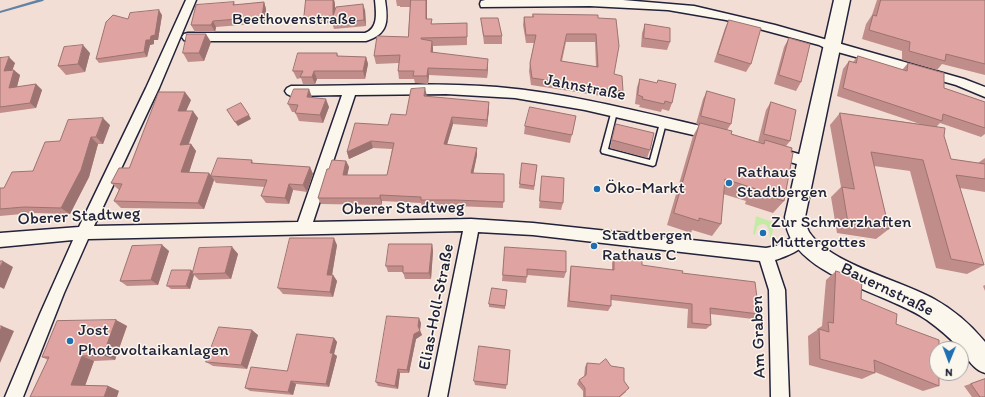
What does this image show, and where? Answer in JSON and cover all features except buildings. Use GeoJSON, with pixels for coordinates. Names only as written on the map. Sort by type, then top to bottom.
{"type":"FeatureCollection","features":[{"type":"Feature","properties":{"kind":"street"},"geometry":{"type":"LineString","coordinates":[[14,397],[83,233],[138,122],[191,0]]}},
{"type":"Feature","properties":{"kind":"street","name":"Beethovenstraße"},"geometry":{"type":"LineString","coordinates":[[176,37],[366,37],[375,33],[380,27],[382,21],[380,0]]}},
{"type":"Feature","properties":{"kind":"street"},"geometry":{"type":"LineString","coordinates":[[485,4],[582,0],[644,4],[693,10],[745,21],[823,42],[831,46],[960,82],[985,92]]}},
{"type":"Feature","properties":{"kind":"street"},"geometry":{"type":"LineString","coordinates":[[802,239],[795,225],[795,216],[842,0]]}},
{"type":"Feature","properties":{"kind":"street","name":"Jahnstraße"},"geometry":{"type":"LineString","coordinates":[[291,90],[442,90],[496,92],[525,95],[674,124],[727,139]]}},
{"type":"Feature","properties":{"kind":"street"},"geometry":{"type":"LineString","coordinates":[[303,229],[350,91]]}},
{"type":"Feature","properties":{"kind":"street"},"geometry":{"type":"LineString","coordinates":[[765,149],[807,162]]}},
{"type":"Feature","properties":{"kind":"street","name":"Oberer Stadtweg"},"geometry":{"type":"LineString","coordinates":[[0,240],[83,233],[471,225],[533,229],[766,255],[779,252],[802,239]]}},
{"type":"Feature","properties":{"kind":"street","name":"Elias-Holl-Straße"},"geometry":{"type":"LineString","coordinates":[[438,397],[470,238],[471,225]]}},
{"type":"Feature","properties":{"kind":"street","name":"Bauernstraße"},"geometry":{"type":"LineString","coordinates":[[802,239],[813,250],[830,262],[849,272],[908,297],[945,319],[962,333],[985,361]]}},
{"type":"Feature","properties":{"kind":"street","name":"Am Graben"},"geometry":{"type":"LineString","coordinates":[[766,255],[778,290],[780,397]]}},
{"type":"Feature","properties":{"kind":"lane"},"geometry":{"type":"LineString","coordinates":[[614,112],[604,151],[653,163],[663,123]]}},
{"type":"Feature","properties":{"kind":"green space"},"geometry":{"type":"Polygon","coordinates":[[[756,216],[775,223],[770,238],[767,226],[763,224],[757,227],[755,235],[753,234],[756,216]]]}},
{"type":"Feature","properties":{"kind":"waterway"},"geometry":{"type":"LineString","coordinates":[[0,12],[42,0]]}},
{"type":"Feature","properties":{"kind":"place","name":"Rathaus Stadtbergen"},"geometry":{"type":"Point","coordinates":[729,183]}},
{"type":"Feature","properties":{"kind":"place","name":"Öko-Markt"},"geometry":{"type":"Point","coordinates":[597,189]}},
{"type":"Feature","properties":{"kind":"place","name":"Zur Schmerzhaften Muttergottes"},"geometry":{"type":"Point","coordinates":[763,233]}},
{"type":"Feature","properties":{"kind":"place","name":"Stadtbergen Rathaus C"},"geometry":{"type":"Point","coordinates":[594,246]}},
{"type":"Feature","properties":{"kind":"place","name":"Jost Photovoltaikanlagen"},"geometry":{"type":"Point","coordinates":[70,341]}}]}
